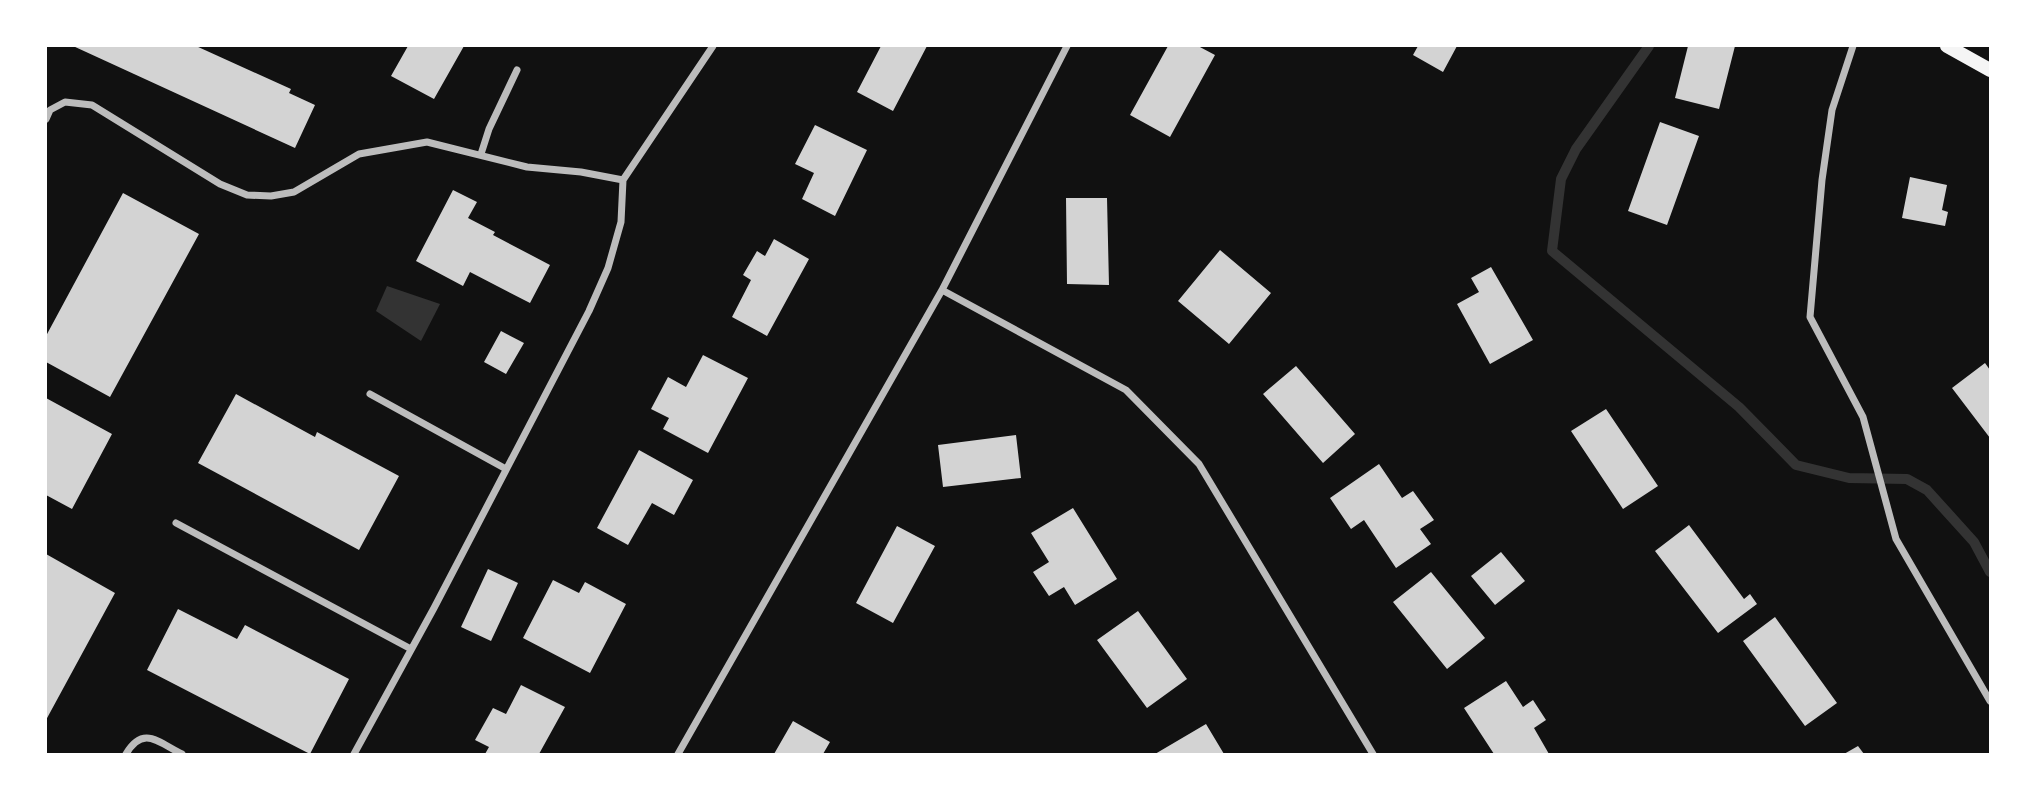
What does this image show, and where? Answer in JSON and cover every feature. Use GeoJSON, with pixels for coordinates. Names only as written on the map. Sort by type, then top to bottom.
{"type":"FeatureCollection","features":[{"type":"Feature","properties":{"kind":"main road"},"geometry":{"type":"LineString","coordinates":[[1947,46],[1990,70]]}},
{"type":"Feature","properties":{"kind":"street"},"geometry":{"type":"LineString","coordinates":[[354,754],[440,597],[589,312],[608,268],[621,222],[623,180],[713,46]]}},
{"type":"Feature","properties":{"kind":"street"},"geometry":{"type":"LineString","coordinates":[[678,754],[942,290],[1067,46]]}},
{"type":"Feature","properties":{"kind":"street"},"geometry":{"type":"LineString","coordinates":[[1853,46],[1832,110],[1822,180],[1810,317],[1863,417],[1896,539],[1990,701]]}},
{"type":"Feature","properties":{"kind":"street"},"geometry":{"type":"LineString","coordinates":[[481,154],[489,129],[517,70]]}},
{"type":"Feature","properties":{"kind":"street"},"geometry":{"type":"LineString","coordinates":[[46,119],[50,110],[65,102],[92,105],[220,184],[247,195],[271,196],[294,192],[359,154],[427,142],[527,167],[581,172],[623,180]]}},
{"type":"Feature","properties":{"kind":"street"},"geometry":{"type":"LineString","coordinates":[[942,290],[1126,390],[1199,464],[1373,754]]}},
{"type":"Feature","properties":{"kind":"street"},"geometry":{"type":"LineString","coordinates":[[370,394],[506,469]]}},
{"type":"Feature","properties":{"kind":"street"},"geometry":{"type":"LineString","coordinates":[[176,523],[411,649]]}},
{"type":"Feature","properties":{"kind":"street"},"geometry":{"type":"LineString","coordinates":[[127,754],[134,741],[143,737],[181,754]]}},
{"type":"Feature","properties":{"kind":"shaded area"},"geometry":{"type":"Polygon","coordinates":[[[387,286],[440,304],[421,341],[376,311],[387,286]]]}},
{"type":"Feature","properties":{"kind":"building"},"geometry":{"type":"Polygon","coordinates":[[[73,46],[196,46],[291,89],[289,93],[315,105],[295,148],[73,46]]]}},
{"type":"Feature","properties":{"kind":"building"},"geometry":{"type":"Polygon","coordinates":[[[408,46],[464,46],[434,99],[391,76],[408,46]]]}},
{"type":"Feature","properties":{"kind":"building"},"geometry":{"type":"Polygon","coordinates":[[[881,46],[927,46],[893,111],[857,92],[881,46]]]}},
{"type":"Feature","properties":{"kind":"building"},"geometry":{"type":"Polygon","coordinates":[[[1168,46],[1198,46],[1215,55],[1170,137],[1130,115],[1168,46]]]}},
{"type":"Feature","properties":{"kind":"building"},"geometry":{"type":"Polygon","coordinates":[[[1418,46],[1457,46],[1443,72],[1413,55],[1418,46]]]}},
{"type":"Feature","properties":{"kind":"building"},"geometry":{"type":"Polygon","coordinates":[[[1688,46],[1735,46],[1719,109],[1675,98],[1688,46]]]}},
{"type":"Feature","properties":{"kind":"building"},"geometry":{"type":"Polygon","coordinates":[[[1660,122],[1699,136],[1667,225],[1628,211],[1660,122]]]}},
{"type":"Feature","properties":{"kind":"building"},"geometry":{"type":"Polygon","coordinates":[[[815,125],[867,150],[835,216],[802,199],[814,173],[795,164],[815,125]]]}},
{"type":"Feature","properties":{"kind":"building"},"geometry":{"type":"Polygon","coordinates":[[[1910,177],[1947,185],[1942,210],[1948,212],[1945,226],[1902,218],[1910,177]]]}},
{"type":"Feature","properties":{"kind":"building"},"geometry":{"type":"Polygon","coordinates":[[[453,190],[477,202],[468,218],[495,232],[493,235],[550,265],[530,303],[470,272],[463,286],[416,261],[453,190]]]}},
{"type":"Feature","properties":{"kind":"building"},"geometry":{"type":"Polygon","coordinates":[[[123,193],[199,234],[110,397],[46,362],[46,336],[123,193]]]}},
{"type":"Feature","properties":{"kind":"building"},"geometry":{"type":"Polygon","coordinates":[[[1066,198],[1107,198],[1109,285],[1067,284],[1066,198]]]}},
{"type":"Feature","properties":{"kind":"building"},"geometry":{"type":"Polygon","coordinates":[[[774,239],[809,259],[767,336],[732,317],[751,280],[743,275],[757,251],[765,256],[774,239]]]}},
{"type":"Feature","properties":{"kind":"building"},"geometry":{"type":"Polygon","coordinates":[[[1220,250],[1271,293],[1229,344],[1178,301],[1220,250]]]}},
{"type":"Feature","properties":{"kind":"building"},"geometry":{"type":"Polygon","coordinates":[[[1491,267],[1533,340],[1490,364],[1457,304],[1479,292],[1471,278],[1491,267]]]}},
{"type":"Feature","properties":{"kind":"building"},"geometry":{"type":"Polygon","coordinates":[[[501,331],[524,343],[506,374],[484,362],[501,331]]]}},
{"type":"Feature","properties":{"kind":"building"},"geometry":{"type":"Polygon","coordinates":[[[703,355],[748,378],[708,453],[663,429],[669,418],[651,409],[668,377],[686,387],[703,355]]]}},
{"type":"Feature","properties":{"kind":"building"},"geometry":{"type":"Polygon","coordinates":[[[1985,363],[1990,370],[1990,438],[1952,388],[1985,363]]]}},
{"type":"Feature","properties":{"kind":"building"},"geometry":{"type":"Polygon","coordinates":[[[1296,366],[1355,434],[1323,463],[1263,394],[1296,366]]]}},
{"type":"Feature","properties":{"kind":"building"},"geometry":{"type":"Polygon","coordinates":[[[236,394],[315,437],[317,432],[399,476],[359,550],[198,463],[236,394]]]}},
{"type":"Feature","properties":{"kind":"building"},"geometry":{"type":"Polygon","coordinates":[[[46,398],[112,434],[72,509],[46,495],[46,398]]]}},
{"type":"Feature","properties":{"kind":"building"},"geometry":{"type":"Polygon","coordinates":[[[1606,409],[1658,486],[1623,509],[1571,431],[1606,409]]]}},
{"type":"Feature","properties":{"kind":"building"},"geometry":{"type":"Polygon","coordinates":[[[1016,435],[1021,478],[943,487],[938,445],[1016,435]]]}},
{"type":"Feature","properties":{"kind":"building"},"geometry":{"type":"Polygon","coordinates":[[[639,450],[693,480],[674,515],[652,503],[628,545],[597,528],[639,450]]]}},
{"type":"Feature","properties":{"kind":"building"},"geometry":{"type":"Polygon","coordinates":[[[1379,464],[1402,498],[1413,491],[1434,520],[1420,529],[1431,544],[1396,568],[1364,520],[1351,529],[1330,498],[1379,464]]]}},
{"type":"Feature","properties":{"kind":"building"},"geometry":{"type":"Polygon","coordinates":[[[1073,508],[1117,579],[1075,605],[1064,587],[1049,596],[1033,572],[1049,562],[1031,533],[1073,508]]]}},
{"type":"Feature","properties":{"kind":"building"},"geometry":{"type":"Polygon","coordinates":[[[1689,525],[1744,599],[1750,594],[1757,604],[1718,633],[1655,551],[1689,525]]]}},
{"type":"Feature","properties":{"kind":"building"},"geometry":{"type":"Polygon","coordinates":[[[897,526],[935,546],[893,623],[856,603],[897,526]]]}},
{"type":"Feature","properties":{"kind":"building"},"geometry":{"type":"Polygon","coordinates":[[[1501,552],[1525,581],[1495,605],[1471,576],[1501,552]]]}},
{"type":"Feature","properties":{"kind":"building"},"geometry":{"type":"Polygon","coordinates":[[[46,554],[115,593],[46,720],[46,554]]]}},
{"type":"Feature","properties":{"kind":"building"},"geometry":{"type":"Polygon","coordinates":[[[488,569],[518,583],[491,641],[461,627],[488,569]]]}},
{"type":"Feature","properties":{"kind":"building"},"geometry":{"type":"Polygon","coordinates":[[[1431,572],[1485,638],[1447,669],[1393,602],[1431,572]]]}},
{"type":"Feature","properties":{"kind":"building"},"geometry":{"type":"Polygon","coordinates":[[[553,580],[579,593],[585,582],[626,604],[590,673],[523,638],[553,580]]]}},
{"type":"Feature","properties":{"kind":"building"},"geometry":{"type":"Polygon","coordinates":[[[178,609],[237,639],[245,625],[349,679],[310,754],[147,670],[178,609]]]}},
{"type":"Feature","properties":{"kind":"building"},"geometry":{"type":"Polygon","coordinates":[[[1138,611],[1187,679],[1147,708],[1097,640],[1138,611]]]}},
{"type":"Feature","properties":{"kind":"building"},"geometry":{"type":"Polygon","coordinates":[[[1775,617],[1837,703],[1805,726],[1743,641],[1775,617]]]}},
{"type":"Feature","properties":{"kind":"building"},"geometry":{"type":"Polygon","coordinates":[[[1506,681],[1523,707],[1533,700],[1546,720],[1534,728],[1549,754],[1494,754],[1464,708],[1506,681]]]}},
{"type":"Feature","properties":{"kind":"building"},"geometry":{"type":"Polygon","coordinates":[[[521,685],[565,707],[539,754],[485,754],[489,747],[475,740],[493,708],[506,714],[521,685]]]}},
{"type":"Feature","properties":{"kind":"building"},"geometry":{"type":"Polygon","coordinates":[[[793,721],[830,742],[823,754],[774,754],[793,721]]]}},
{"type":"Feature","properties":{"kind":"building"},"geometry":{"type":"Polygon","coordinates":[[[1206,724],[1224,754],[1155,754],[1206,724]]]}},
{"type":"Feature","properties":{"kind":"building"},"geometry":{"type":"Polygon","coordinates":[[[1858,746],[1864,754],[1844,754],[1858,746]]]}},
{"type":"Feature","properties":{"kind":"waterway"},"geometry":{"type":"LineString","coordinates":[[1649,46],[1576,149],[1561,179],[1552,251],[1739,407],[1796,465],[1849,478],[1907,479],[1927,490],[1974,542],[1990,572]]}}]}
